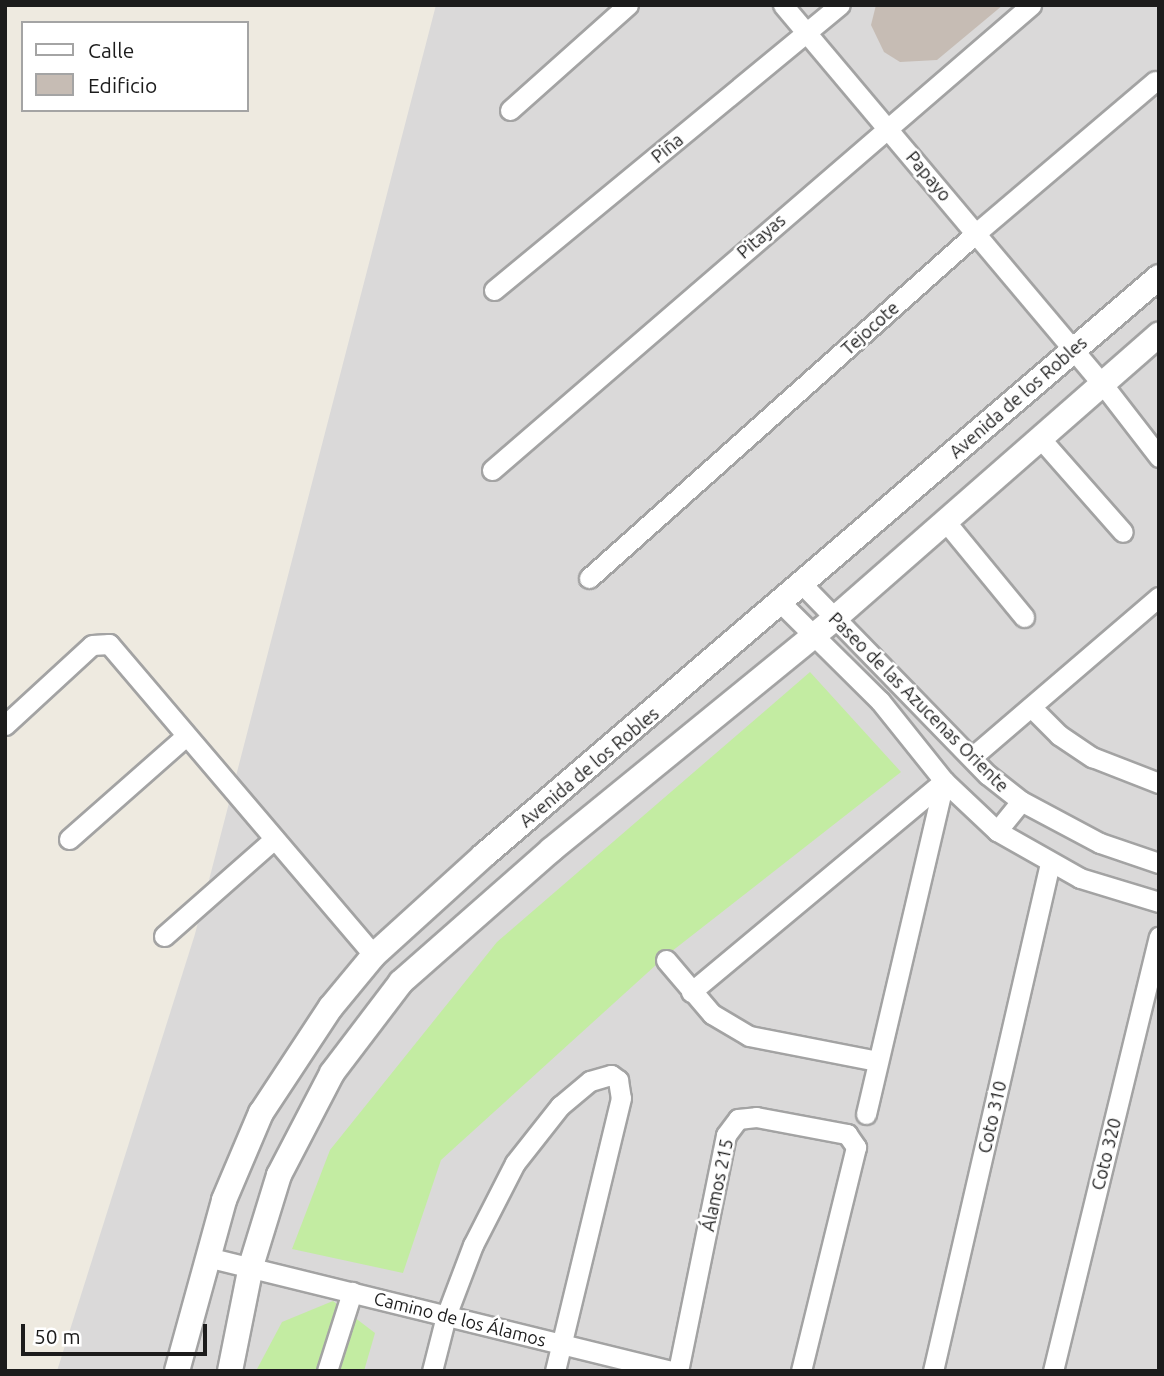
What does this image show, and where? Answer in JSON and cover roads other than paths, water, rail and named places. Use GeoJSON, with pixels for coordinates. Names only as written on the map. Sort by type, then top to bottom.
{"type":"FeatureCollection","features":[{"type":"Feature","properties":{"kind":"street"},"geometry":{"type":"LineString","coordinates":[[510,110],[628,5]]}},
{"type":"Feature","properties":{"kind":"street","name":"Papayo"},"geometry":{"type":"LineString","coordinates":[[783,5],[1101,382],[1159,457]]}},
{"type":"Feature","properties":{"kind":"street","name":"Piña"},"geometry":{"type":"LineString","coordinates":[[494,290],[840,5]]}},
{"type":"Feature","properties":{"kind":"street","name":"Pitayas"},"geometry":{"type":"LineString","coordinates":[[492,470],[1031,5]]}},
{"type":"Feature","properties":{"kind":"street","name":"Tejocote"},"geometry":{"type":"LineString","coordinates":[[589,578],[976,233],[1155,81]]}},
{"type":"Feature","properties":{"kind":"street","name":"Avenida de los Robles"},"geometry":{"type":"LineString","coordinates":[[177,1371],[224,1200],[261,1113],[323,1017],[374,956],[800,582],[1159,277]]}},
{"type":"Feature","properties":{"kind":"street"},"geometry":{"type":"LineString","coordinates":[[230,1371],[251,1266],[266,1210],[303,1122],[359,1034],[401,982],[551,850],[834,619],[1101,382],[1159,334]]}},
{"type":"Feature","properties":{"kind":"street"},"geometry":{"type":"LineString","coordinates":[[1040,438],[1123,532]]}},
{"type":"Feature","properties":{"kind":"street"},"geometry":{"type":"LineString","coordinates":[[946,522],[1024,617]]}},
{"type":"Feature","properties":{"kind":"street","name":"Paseo de las Azucenas Oriente"},"geometry":{"type":"LineString","coordinates":[[800,582],[972,757],[1021,802],[1100,843],[1159,863]]}},
{"type":"Feature","properties":{"kind":"street"},"geometry":{"type":"LineString","coordinates":[[972,757],[1159,597]]}},
{"type":"Feature","properties":{"kind":"street","name":"Paseo de las Azucenas Oriente"},"geometry":{"type":"LineString","coordinates":[[779,601],[880,701],[944,781],[997,831],[1080,878],[1159,902]]}},
{"type":"Feature","properties":{"kind":"street"},"geometry":{"type":"LineString","coordinates":[[5,725],[92,645],[101,642],[109,645],[374,956]]}},
{"type":"Feature","properties":{"kind":"street"},"geometry":{"type":"LineString","coordinates":[[1031,707],[1059,735],[1092,757],[1159,783]]}},
{"type":"Feature","properties":{"kind":"street"},"geometry":{"type":"LineString","coordinates":[[69,839],[186,736]]}},
{"type":"Feature","properties":{"kind":"street"},"geometry":{"type":"LineString","coordinates":[[691,992],[944,781]]}},
{"type":"Feature","properties":{"kind":"street"},"geometry":{"type":"LineString","coordinates":[[866,1114],[944,781]]}},
{"type":"Feature","properties":{"kind":"street"},"geometry":{"type":"LineString","coordinates":[[997,831],[1021,802]]}},
{"type":"Feature","properties":{"kind":"street"},"geometry":{"type":"LineString","coordinates":[[164,936],[274,839]]}},
{"type":"Feature","properties":{"kind":"street","name":"Coto 310"},"geometry":{"type":"LineString","coordinates":[[933,1371],[1050,863]]}},
{"type":"Feature","properties":{"kind":"street","name":"Coto 320"},"geometry":{"type":"LineString","coordinates":[[1053,1371],[1159,937]]}},
{"type":"Feature","properties":{"kind":"street"},"geometry":{"type":"LineString","coordinates":[[666,960],[712,1014],[748,1036],[878,1061]]}},
{"type":"Feature","properties":{"kind":"street"},"geometry":{"type":"LineString","coordinates":[[432,1371],[446,1316],[473,1245],[515,1163],[560,1106],[590,1081],[611,1075],[618,1080],[621,1098],[555,1371]]}},
{"type":"Feature","properties":{"kind":"street","name":"Álamos 215"},"geometry":{"type":"LineString","coordinates":[[678,1371],[731,1126],[738,1119],[756,1117],[847,1134],[853,1140],[856,1153],[801,1371]]}},
{"type":"Feature","properties":{"kind":"street","name":"Camino de los Álamos"},"geometry":{"type":"LineString","coordinates":[[207,1256],[670,1371]]}},
{"type":"Feature","properties":{"kind":"street"},"geometry":{"type":"LineString","coordinates":[[327,1371],[352,1292]]}}]}
